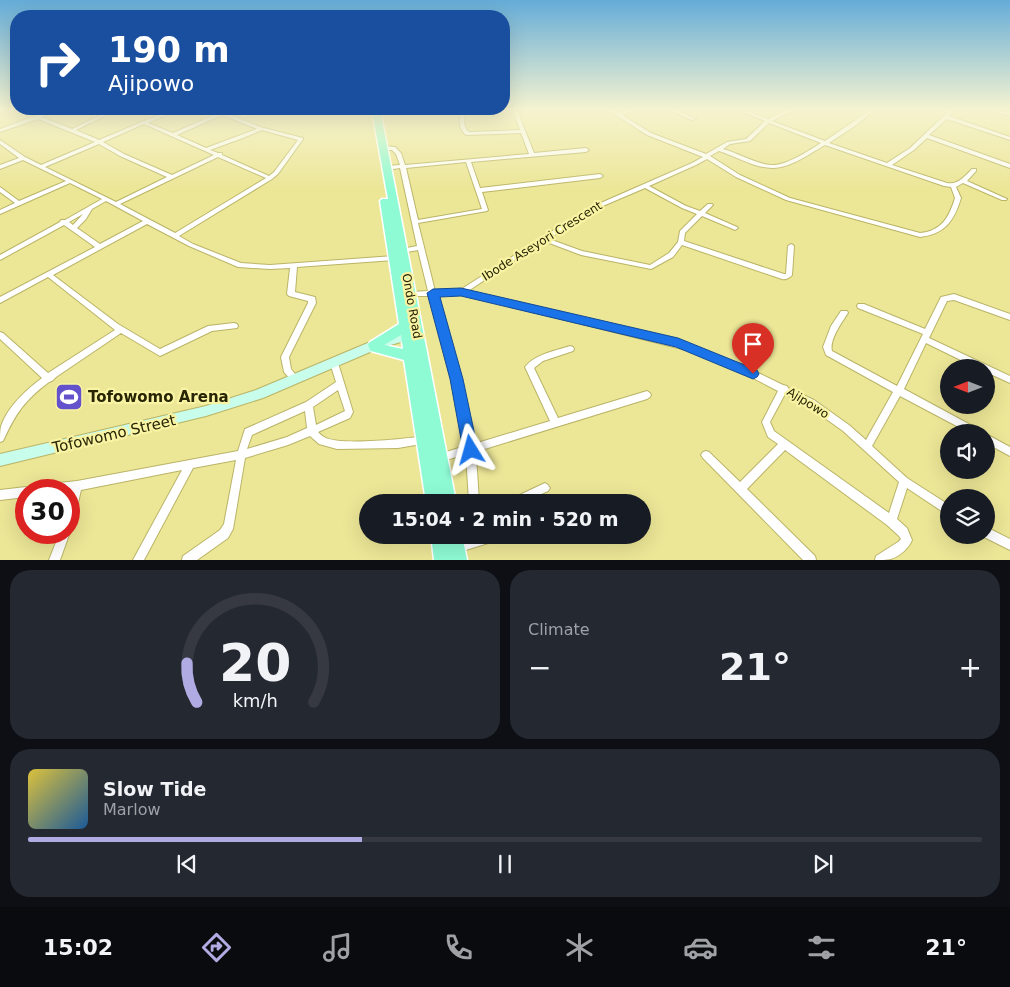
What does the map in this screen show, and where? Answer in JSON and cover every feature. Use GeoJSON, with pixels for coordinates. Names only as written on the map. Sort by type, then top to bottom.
{"type":"FeatureCollection","features":[{"type":"Feature","properties":{"kind":"main road","name":"Ondo Road"},"geometry":{"type":"LineString","coordinates":[[378,136],[398,254],[410,294],[411,339],[440,458],[447,494]]}},
{"type":"Feature","properties":{"kind":"main road","name":"Ondo Road"},"geometry":{"type":"LineString","coordinates":[[380,136],[386,168],[433,494]]}},
{"type":"Feature","properties":{"kind":"main road"},"geometry":{"type":"LineString","coordinates":[[372,348],[411,339]]}},
{"type":"Feature","properties":{"kind":"main road"},"geometry":{"type":"LineString","coordinates":[[372,348],[411,339]]}},
{"type":"Feature","properties":{"kind":"street"},"geometry":{"type":"LineString","coordinates":[[86,136],[171,177]]}},
{"type":"Feature","properties":{"kind":"street"},"geometry":{"type":"LineString","coordinates":[[42,166],[113,136]]}},
{"type":"Feature","properties":{"kind":"street"},"geometry":{"type":"LineString","coordinates":[[177,136],[270,178]]}},
{"type":"Feature","properties":{"kind":"street"},"geometry":{"type":"LineString","coordinates":[[208,149],[228,141],[249,136]]}},
{"type":"Feature","properties":{"kind":"street"},"geometry":{"type":"LineString","coordinates":[[176,236],[276,173],[301,140],[287,136]]}},
{"type":"Feature","properties":{"kind":"street"},"geometry":{"type":"LineString","coordinates":[[526,136],[532,154]]}},
{"type":"Feature","properties":{"kind":"street"},"geometry":{"type":"LineString","coordinates":[[655,136],[706,156],[738,176],[788,199],[920,235],[936,233],[947,223],[958,198],[953,186]]}},
{"type":"Feature","properties":{"kind":"street","name":"Ibode Aseyori Crescent"},"geometry":{"type":"LineString","coordinates":[[461,292],[596,206],[646,186],[706,156],[729,142],[748,140],[752,136]]}},
{"type":"Feature","properties":{"kind":"street"},"geometry":{"type":"LineString","coordinates":[[807,136],[953,186],[963,181],[974,170]]}},
{"type":"Feature","properties":{"kind":"street"},"geometry":{"type":"LineString","coordinates":[[718,149],[776,167],[837,136]]}},
{"type":"Feature","properties":{"kind":"street"},"geometry":{"type":"LineString","coordinates":[[888,165],[926,136]]}},
{"type":"Feature","properties":{"kind":"street"},"geometry":{"type":"LineString","coordinates":[[926,136],[1010,166]]}},
{"type":"Feature","properties":{"kind":"street"},"geometry":{"type":"LineString","coordinates":[[0,142],[23,158],[42,166],[215,256],[240,265],[261,268],[294,265],[398,254],[420,248]]}},
{"type":"Feature","properties":{"kind":"street"},"geometry":{"type":"LineString","coordinates":[[383,148],[396,150],[403,166],[420,248],[457,379],[471,450],[474,494]]}},
{"type":"Feature","properties":{"kind":"street"},"geometry":{"type":"LineString","coordinates":[[386,168],[586,150]]}},
{"type":"Feature","properties":{"kind":"street"},"geometry":{"type":"LineString","coordinates":[[116,204],[220,154]]}},
{"type":"Feature","properties":{"kind":"street"},"geometry":{"type":"LineString","coordinates":[[0,166],[23,158]]}},
{"type":"Feature","properties":{"kind":"street"},"geometry":{"type":"LineString","coordinates":[[416,222],[484,211],[480,190],[468,160]]}},
{"type":"Feature","properties":{"kind":"street"},"geometry":{"type":"LineString","coordinates":[[480,190],[600,176]]}},
{"type":"Feature","properties":{"kind":"street"},"geometry":{"type":"LineString","coordinates":[[0,212],[71,181]]}},
{"type":"Feature","properties":{"kind":"street"},"geometry":{"type":"LineString","coordinates":[[963,181],[1004,198]]}},
{"type":"Feature","properties":{"kind":"street"},"geometry":{"type":"LineString","coordinates":[[646,186],[700,214],[735,228]]}},
{"type":"Feature","properties":{"kind":"street"},"geometry":{"type":"LineString","coordinates":[[0,189],[19,204]]}},
{"type":"Feature","properties":{"kind":"street"},"geometry":{"type":"LineString","coordinates":[[123,208],[132,196]]}},
{"type":"Feature","properties":{"kind":"street"},"geometry":{"type":"LineString","coordinates":[[0,258],[63,221],[106,199]]}},
{"type":"Feature","properties":{"kind":"street"},"geometry":{"type":"LineString","coordinates":[[544,239],[581,253],[649,267],[671,255],[681,242],[682,232],[710,205]]}},
{"type":"Feature","properties":{"kind":"street"},"geometry":{"type":"LineString","coordinates":[[74,227],[84,218],[90,207]]}},
{"type":"Feature","properties":{"kind":"street"},"geometry":{"type":"LineString","coordinates":[[63,221],[100,247]]}},
{"type":"Feature","properties":{"kind":"street"},"geometry":{"type":"LineString","coordinates":[[0,300],[148,221]]}},
{"type":"Feature","properties":{"kind":"street"},"geometry":{"type":"LineString","coordinates":[[681,242],[784,277],[789,275],[791,246]]}},
{"type":"Feature","properties":{"kind":"street"},"geometry":{"type":"LineString","coordinates":[[294,265],[291,294],[312,299],[312,303],[285,357],[287,370],[295,379]]}},
{"type":"Feature","properties":{"kind":"street"},"geometry":{"type":"LineString","coordinates":[[48,274],[120,330],[160,353],[211,328],[234,326]]}},
{"type":"Feature","properties":{"kind":"street","name":"Ajipowo"},"geometry":{"type":"LineString","coordinates":[[410,294],[461,292],[678,343],[784,388],[811,403],[867,446],[904,481],[940,505]]}},
{"type":"Feature","properties":{"kind":"street"},"geometry":{"type":"LineString","coordinates":[[867,446],[899,390],[944,299],[954,297],[1010,317]]}},
{"type":"Feature","properties":{"kind":"street"},"geometry":{"type":"LineString","coordinates":[[861,306],[926,336],[969,359]]}},
{"type":"Feature","properties":{"kind":"street"},"geometry":{"type":"LineString","coordinates":[[844,313],[834,326],[828,350],[832,355],[961,424]]}},
{"type":"Feature","properties":{"kind":"street"},"geometry":{"type":"LineString","coordinates":[[0,438],[3,426],[20,403],[49,379],[120,330]]}},
{"type":"Feature","properties":{"kind":"street"},"geometry":{"type":"LineString","coordinates":[[0,334],[49,379]]}},
{"type":"Feature","properties":{"kind":"street","name":"Tofowomo Street"},"geometry":{"type":"LineString","coordinates":[[0,460],[206,411],[295,379],[372,348]]}},
{"type":"Feature","properties":{"kind":"street"},"geometry":{"type":"LineString","coordinates":[[556,423],[529,367],[540,359],[570,349]]}},
{"type":"Feature","properties":{"kind":"street"},"geometry":{"type":"LineString","coordinates":[[80,485],[241,455],[312,432],[347,415],[349,408],[334,363]]}},
{"type":"Feature","properties":{"kind":"street"},"geometry":{"type":"LineString","coordinates":[[995,372],[1010,380]]}},
{"type":"Feature","properties":{"kind":"street"},"geometry":{"type":"LineString","coordinates":[[187,560],[224,534],[229,525],[245,437],[252,429],[308,404],[341,383]]}},
{"type":"Feature","properties":{"kind":"street"},"geometry":{"type":"LineString","coordinates":[[784,388],[766,422],[771,434],[891,521],[903,532],[907,540],[902,546],[880,560]]}},
{"type":"Feature","properties":{"kind":"street"},"geometry":{"type":"LineString","coordinates":[[440,458],[647,396]]}},
{"type":"Feature","properties":{"kind":"street"},"geometry":{"type":"LineString","coordinates":[[308,404],[312,432],[322,441],[337,445],[398,444],[424,440]]}},
{"type":"Feature","properties":{"kind":"street"},"geometry":{"type":"LineString","coordinates":[[995,443],[1010,452]]}},
{"type":"Feature","properties":{"kind":"street"},"geometry":{"type":"LineString","coordinates":[[740,488],[784,444]]}},
{"type":"Feature","properties":{"kind":"street"},"geometry":{"type":"LineString","coordinates":[[706,455],[810,560]]}},
{"type":"Feature","properties":{"kind":"street"},"geometry":{"type":"LineString","coordinates":[[138,560],[190,465]]}},
{"type":"Feature","properties":{"kind":"street"},"geometry":{"type":"LineString","coordinates":[[891,521],[904,481]]}},
{"type":"Feature","properties":{"kind":"street"},"geometry":{"type":"LineString","coordinates":[[532,494],[545,488]]}},
{"type":"Feature","properties":{"kind":"street"},"geometry":{"type":"LineString","coordinates":[[0,495],[15,493]]}},
{"type":"Feature","properties":{"kind":"street"},"geometry":{"type":"LineString","coordinates":[[995,537],[1010,545]]}},
{"type":"Feature","properties":{"kind":"street"},"geometry":{"type":"LineString","coordinates":[[54,560],[60,544]]}},
{"type":"Feature","properties":{"kind":"street"},"geometry":{"type":"LineString","coordinates":[[449,548],[464,544]]}},
{"type":"Feature","properties":{"kind":"place","name":"Tofowomo Arena"},"geometry":{"type":"Point","coordinates":[69,397]}},
{"type":"Feature","properties":{"kind":"route"},"geometry":{"type":"LineString","coordinates":[[471,450],[457,379],[433,293],[461,292],[481,296],[553,315],[678,343],[753,374]]}}]}
